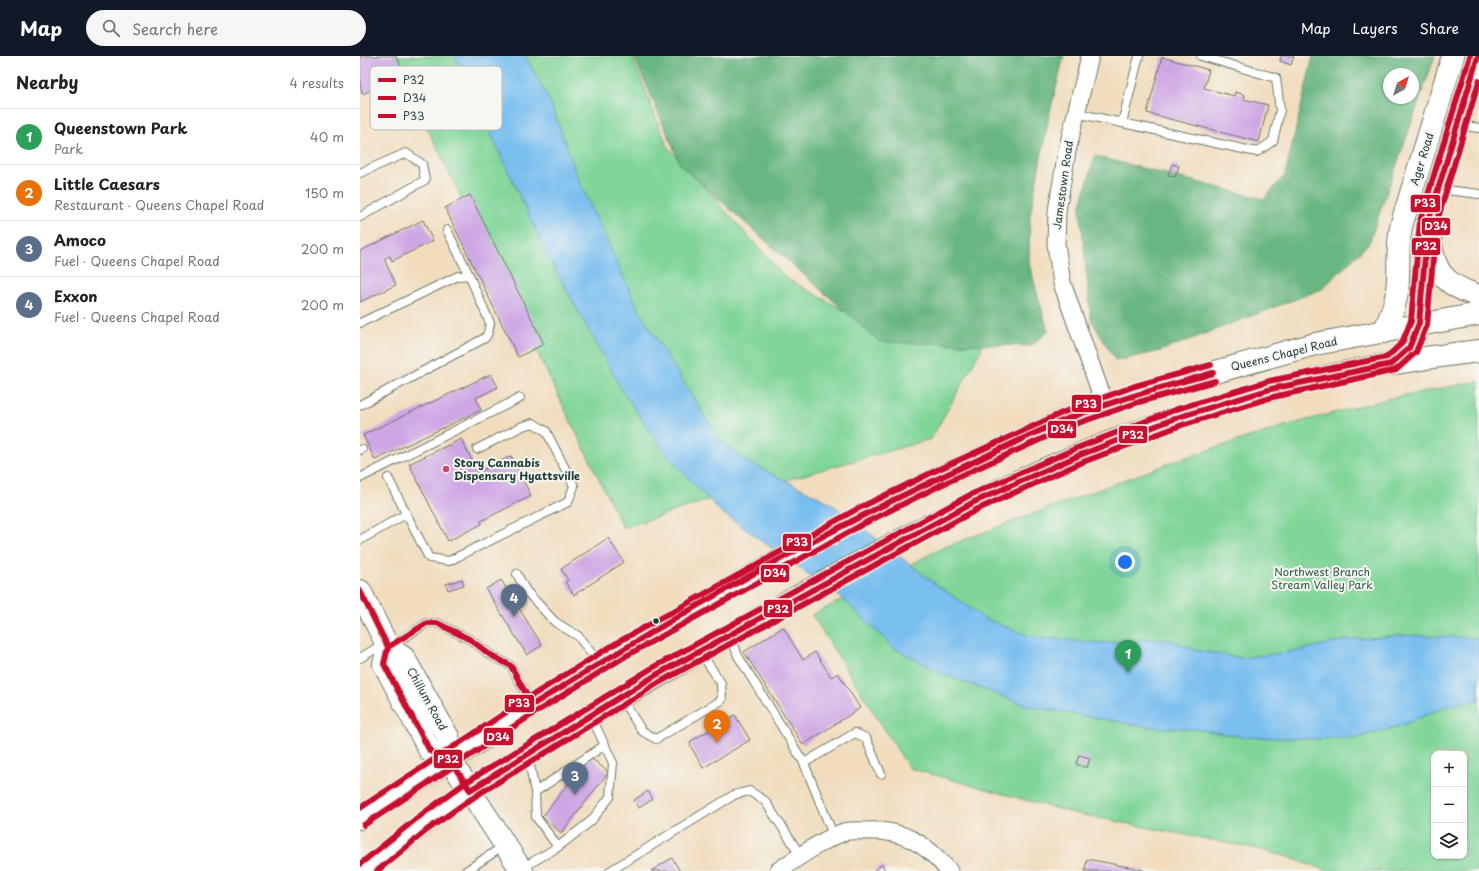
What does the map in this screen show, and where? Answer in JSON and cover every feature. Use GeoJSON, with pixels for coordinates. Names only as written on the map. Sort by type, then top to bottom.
{"type":"FeatureCollection","features":[{"type":"Feature","properties":{"kind":"main road","name":"Ager Road"},"geometry":{"type":"LineString","coordinates":[[1384,332],[1397,292],[1398,240],[1402,223],[1453,56]]}},
{"type":"Feature","properties":{"kind":"main road"},"geometry":{"type":"LineString","coordinates":[[1391,364],[1409,348],[1419,323],[1428,223],[1477,68]]}},
{"type":"Feature","properties":{"kind":"main road"},"geometry":{"type":"LineString","coordinates":[[1428,223],[1432,256],[1438,269],[1447,280],[1458,288],[1479,296]]}},
{"type":"Feature","properties":{"kind":"main road","name":"Queens Chapel Road"},"geometry":{"type":"LineString","coordinates":[[360,818],[622,649],[861,516],[961,467],[1067,419],[1137,394],[1315,344],[1384,332],[1419,323],[1479,314]]}},
{"type":"Feature","properties":{"kind":"main road"},"geometry":{"type":"LineString","coordinates":[[364,871],[422,824],[470,790],[591,715],[700,651],[818,586],[988,496],[1080,455],[1179,417],[1272,389],[1391,364],[1479,351]]}},
{"type":"Feature","properties":{"kind":"main road"},"geometry":{"type":"LineString","coordinates":[[360,591],[387,645]]}},
{"type":"Feature","properties":{"kind":"main road","name":"Chillum Road"},"geometry":{"type":"LineString","coordinates":[[387,645],[384,664],[418,730],[430,751],[450,760]]}},
{"type":"Feature","properties":{"kind":"main road"},"geometry":{"type":"LineString","coordinates":[[450,760],[522,870]]}},
{"type":"Feature","properties":{"kind":"street","name":"Jamestown Road"},"geometry":{"type":"LineString","coordinates":[[1090,56],[1067,152],[1057,211],[1056,244],[1062,283],[1105,405]]}},
{"type":"Feature","properties":{"kind":"street"},"geometry":{"type":"LineString","coordinates":[[778,871],[816,845],[834,837],[846,832],[872,830],[898,833],[920,843],[936,856],[949,871]]}},
{"type":"Feature","properties":{"kind":"lane"},"geometry":{"type":"LineString","coordinates":[[1122,123],[1139,56]]}},
{"type":"Feature","properties":{"kind":"lane"},"geometry":{"type":"LineString","coordinates":[[1076,112],[1257,152],[1273,141],[1280,110],[1276,78],[1201,56]]}},
{"type":"Feature","properties":{"kind":"lane"},"geometry":{"type":"LineString","coordinates":[[1458,125],[1479,128]]}},
{"type":"Feature","properties":{"kind":"lane"},"geometry":{"type":"LineString","coordinates":[[360,173],[406,152],[422,164],[425,180],[360,217]]}},
{"type":"Feature","properties":{"kind":"lane"},"geometry":{"type":"LineString","coordinates":[[1439,188],[1479,194]]}},
{"type":"Feature","properties":{"kind":"lane"},"geometry":{"type":"LineString","coordinates":[[360,405],[484,338],[488,333],[490,323],[447,230]]}},
{"type":"Feature","properties":{"kind":"lane"},"geometry":{"type":"LineString","coordinates":[[360,323],[458,276],[469,275]]}},
{"type":"Feature","properties":{"kind":"lane"},"geometry":{"type":"LineString","coordinates":[[360,478],[520,398]]}},
{"type":"Feature","properties":{"kind":"lane"},"geometry":{"type":"LineString","coordinates":[[388,478],[429,558],[449,561],[568,502],[574,486],[546,431],[533,423],[523,426],[477,449]]}},
{"type":"Feature","properties":{"kind":"lane"},"geometry":{"type":"LineString","coordinates":[[360,540],[406,514]]}},
{"type":"Feature","properties":{"kind":"lane"},"geometry":{"type":"LineString","coordinates":[[517,574],[526,591],[555,622],[578,636],[600,664]]}},
{"type":"Feature","properties":{"kind":"lane"},"geometry":{"type":"LineString","coordinates":[[360,658],[427,623],[437,623],[471,640],[489,654],[511,666],[532,706]]}},
{"type":"Feature","properties":{"kind":"lane"},"geometry":{"type":"LineString","coordinates":[[731,634],[738,656],[804,763],[834,837]]}},
{"type":"Feature","properties":{"kind":"lane"},"geometry":{"type":"LineString","coordinates":[[621,697],[642,731],[656,739],[722,700],[721,683],[700,651]]}},
{"type":"Feature","properties":{"kind":"lane"},"geometry":{"type":"LineString","coordinates":[[522,870],[558,847],[591,821],[610,797],[614,763],[591,715]]}},
{"type":"Feature","properties":{"kind":"lane"},"geometry":{"type":"LineString","coordinates":[[804,763],[855,732],[866,738],[881,774]]}},
{"type":"Feature","properties":{"kind":"lane"},"geometry":{"type":"LineString","coordinates":[[534,792],[605,745]]}},
{"type":"Feature","properties":{"kind":"lane"},"geometry":{"type":"LineString","coordinates":[[528,754],[536,817],[558,847]]}},
{"type":"Feature","properties":{"kind":"lane"},"geometry":{"type":"LineString","coordinates":[[610,871],[734,796],[749,791],[765,801],[801,856]]}},
{"type":"Feature","properties":{"kind":"lane"},"geometry":{"type":"LineString","coordinates":[[466,871],[505,844]]}},
{"type":"Feature","properties":{"kind":"green space"},"geometry":{"type":"Polygon","coordinates":[[[392,56],[632,56],[667,146],[786,278],[890,336],[972,329],[982,348],[931,439],[733,495],[723,495],[623,528],[428,130],[502,130],[502,66],[397,66],[392,56]]]}},
{"type":"Feature","properties":{"kind":"green space"},"geometry":{"type":"Polygon","coordinates":[[[634,56],[1064,56],[1049,116],[1030,215],[1029,264],[1048,331],[1031,346],[880,342],[681,166],[634,56]]]}},
{"type":"Feature","properties":{"kind":"green space"},"geometry":{"type":"Polygon","coordinates":[[[1313,56],[1435,56],[1419,101],[1419,68],[1383,68],[1383,104],[1418,104],[1369,243],[1322,289],[1160,351],[1116,361],[1091,320],[1080,208],[1095,156],[1264,199],[1285,175],[1313,56]]]}},
{"type":"Feature","properties":{"kind":"green space","name":"Northwest Branch Stream Valley Park"},"geometry":{"type":"Polygon","coordinates":[[[1479,381],[1479,871],[1328,871],[1285,856],[1258,849],[1073,813],[909,768],[812,615],[942,548],[1186,457],[1288,425],[1391,398],[1479,381]]]}},
{"type":"Feature","properties":{"kind":"water"},"geometry":{"type":"Polygon","coordinates":[[[455,56],[525,56],[550,101],[579,181],[640,312],[718,438],[746,461],[829,502],[933,582],[984,618],[1032,637],[1102,643],[1149,639],[1172,640],[1195,650],[1241,658],[1295,651],[1345,640],[1401,635],[1479,638],[1479,700],[1446,706],[1403,725],[1360,737],[1314,739],[1244,737],[1194,729],[1147,727],[1028,706],[943,674],[894,648],[843,599],[720,511],[665,453],[623,392],[547,255],[489,130],[502,130],[502,66],[460,66],[455,56]]]}},
{"type":"Feature","properties":{"kind":"building"},"geometry":{"type":"Polygon","coordinates":[[[360,56],[396,56],[401,66],[370,66],[370,91],[363,94],[360,86],[360,56]]]}},
{"type":"Feature","properties":{"kind":"building"},"geometry":{"type":"Polygon","coordinates":[[[1281,56],[1294,56],[1291,65],[1280,61],[1281,56]]]}},
{"type":"Feature","properties":{"kind":"building"},"geometry":{"type":"Polygon","coordinates":[[[1162,57],[1209,70],[1204,88],[1234,96],[1235,92],[1245,95],[1244,99],[1268,105],[1259,142],[1147,113],[1162,57]]]}},
{"type":"Feature","properties":{"kind":"building"},"geometry":{"type":"Polygon","coordinates":[[[1172,164],[1179,166],[1175,177],[1168,175],[1172,164]]]}},
{"type":"Feature","properties":{"kind":"building"},"geometry":{"type":"Polygon","coordinates":[[[470,195],[544,344],[518,357],[445,208],[470,195]]]}},
{"type":"Feature","properties":{"kind":"building"},"geometry":{"type":"Polygon","coordinates":[[[423,220],[433,241],[392,261],[390,256],[384,259],[396,285],[360,302],[360,251],[423,220]]]}},
{"type":"Feature","properties":{"kind":"building"},"geometry":{"type":"Polygon","coordinates":[[[491,374],[498,387],[476,398],[481,410],[375,460],[363,435],[491,374]]]}},
{"type":"Feature","properties":{"kind":"building"},"geometry":{"type":"Polygon","coordinates":[[[461,439],[478,472],[511,456],[531,496],[481,521],[482,524],[448,541],[409,464],[461,439]]]}},
{"type":"Feature","properties":{"kind":"building"},"geometry":{"type":"Polygon","coordinates":[[[608,538],[624,562],[574,595],[565,582],[568,580],[561,569],[608,538]]]}},
{"type":"Feature","properties":{"kind":"building"},"geometry":{"type":"Polygon","coordinates":[[[462,579],[464,585],[448,590],[446,584],[462,579]]]}},
{"type":"Feature","properties":{"kind":"building"},"geometry":{"type":"Polygon","coordinates":[[[501,580],[542,645],[527,655],[486,589],[501,580]]]}},
{"type":"Feature","properties":{"kind":"building"},"geometry":{"type":"Polygon","coordinates":[[[783,627],[803,660],[815,652],[831,677],[838,673],[860,708],[803,745],[744,652],[783,627]]]}},
{"type":"Feature","properties":{"kind":"building"},"geometry":{"type":"Polygon","coordinates":[[[735,715],[750,740],[703,768],[690,745],[691,741],[735,715]]]}},
{"type":"Feature","properties":{"kind":"building"},"geometry":{"type":"Polygon","coordinates":[[[1079,755],[1090,758],[1087,768],[1076,764],[1079,755]]]}},
{"type":"Feature","properties":{"kind":"building"},"geometry":{"type":"Polygon","coordinates":[[[591,758],[608,773],[562,832],[560,832],[542,817],[588,759],[591,758]]]}},
{"type":"Feature","properties":{"kind":"building"},"geometry":{"type":"Polygon","coordinates":[[[648,791],[653,799],[639,808],[634,800],[648,791]]]}},
{"type":"Feature","properties":{"kind":"building"},"geometry":{"type":"Polygon","coordinates":[[[672,858],[680,871],[651,871],[672,858]]]}},
{"type":"Feature","properties":{"kind":"building"},"geometry":{"type":"Polygon","coordinates":[[[1087,859],[1144,870],[1144,871],[1085,871],[1087,859]]]}},
{"type":"Feature","properties":{"kind":"building"},"geometry":{"type":"Polygon","coordinates":[[[882,865],[886,871],[873,871],[882,865]]]}},
{"type":"Feature","properties":{"kind":"transit line","name":"P33"},"geometry":{"type":"LineString","coordinates":[[360,864],[417,818],[465,783],[652,668],[970,495],[1077,448],[1177,409],[1269,381],[1387,357],[1402,343],[1411,321],[1420,221],[1470,56]]}},
{"type":"Feature","properties":{"kind":"transit line","name":"P32"},"geometry":{"type":"LineString","coordinates":[[360,591],[388,647],[384,664],[430,751],[450,760],[470,790],[656,675],[974,502],[1080,455],[1179,417],[1271,389],[1391,364],[1409,348],[1419,323],[1428,223],[1478,56]]}},
{"type":"Feature","properties":{"kind":"transit line","name":"D34"},"geometry":{"type":"LineString","coordinates":[[377,871],[427,830],[474,797],[660,682],[978,509],[1083,462],[1182,425],[1273,397],[1396,370],[1416,352],[1427,325],[1436,225],[1479,81]]}},
{"type":"Feature","properties":{"kind":"transit line","name":"P33"},"geometry":{"type":"LineString","coordinates":[[360,808],[528,698],[618,642],[857,509],[937,470],[1064,412],[1135,386],[1211,365]]}},
{"type":"Feature","properties":{"kind":"transit line","name":"P32"},"geometry":{"type":"LineString","coordinates":[[388,647],[427,623],[437,623],[471,640],[489,654],[511,666],[532,705],[641,638],[752,574],[865,514],[922,486],[1024,438],[1085,412],[1213,373]]}},
{"type":"Feature","properties":{"kind":"transit line","name":"D34"},"geometry":{"type":"LineString","coordinates":[[364,825],[536,712],[626,656],[865,523],[943,484],[1070,426],[1139,402],[1215,381]]}},
{"type":"Feature","properties":{"kind":"place","name":"Story Cannabis Dispensary Hyattsville"},"geometry":{"type":"Point","coordinates":[446,469]}},
{"type":"Feature","properties":{"kind":"place","name":"Exxon"},"geometry":{"type":"Point","coordinates":[514,617]}},
{"type":"Feature","properties":{"kind":"place","name":"Queenstown Park"},"geometry":{"type":"Point","coordinates":[1128,673]}},
{"type":"Feature","properties":{"kind":"place","name":"Little Caesars"},"geometry":{"type":"Point","coordinates":[717,743]}},
{"type":"Feature","properties":{"kind":"place","name":"Amoco"},"geometry":{"type":"Point","coordinates":[575,795]}}]}
